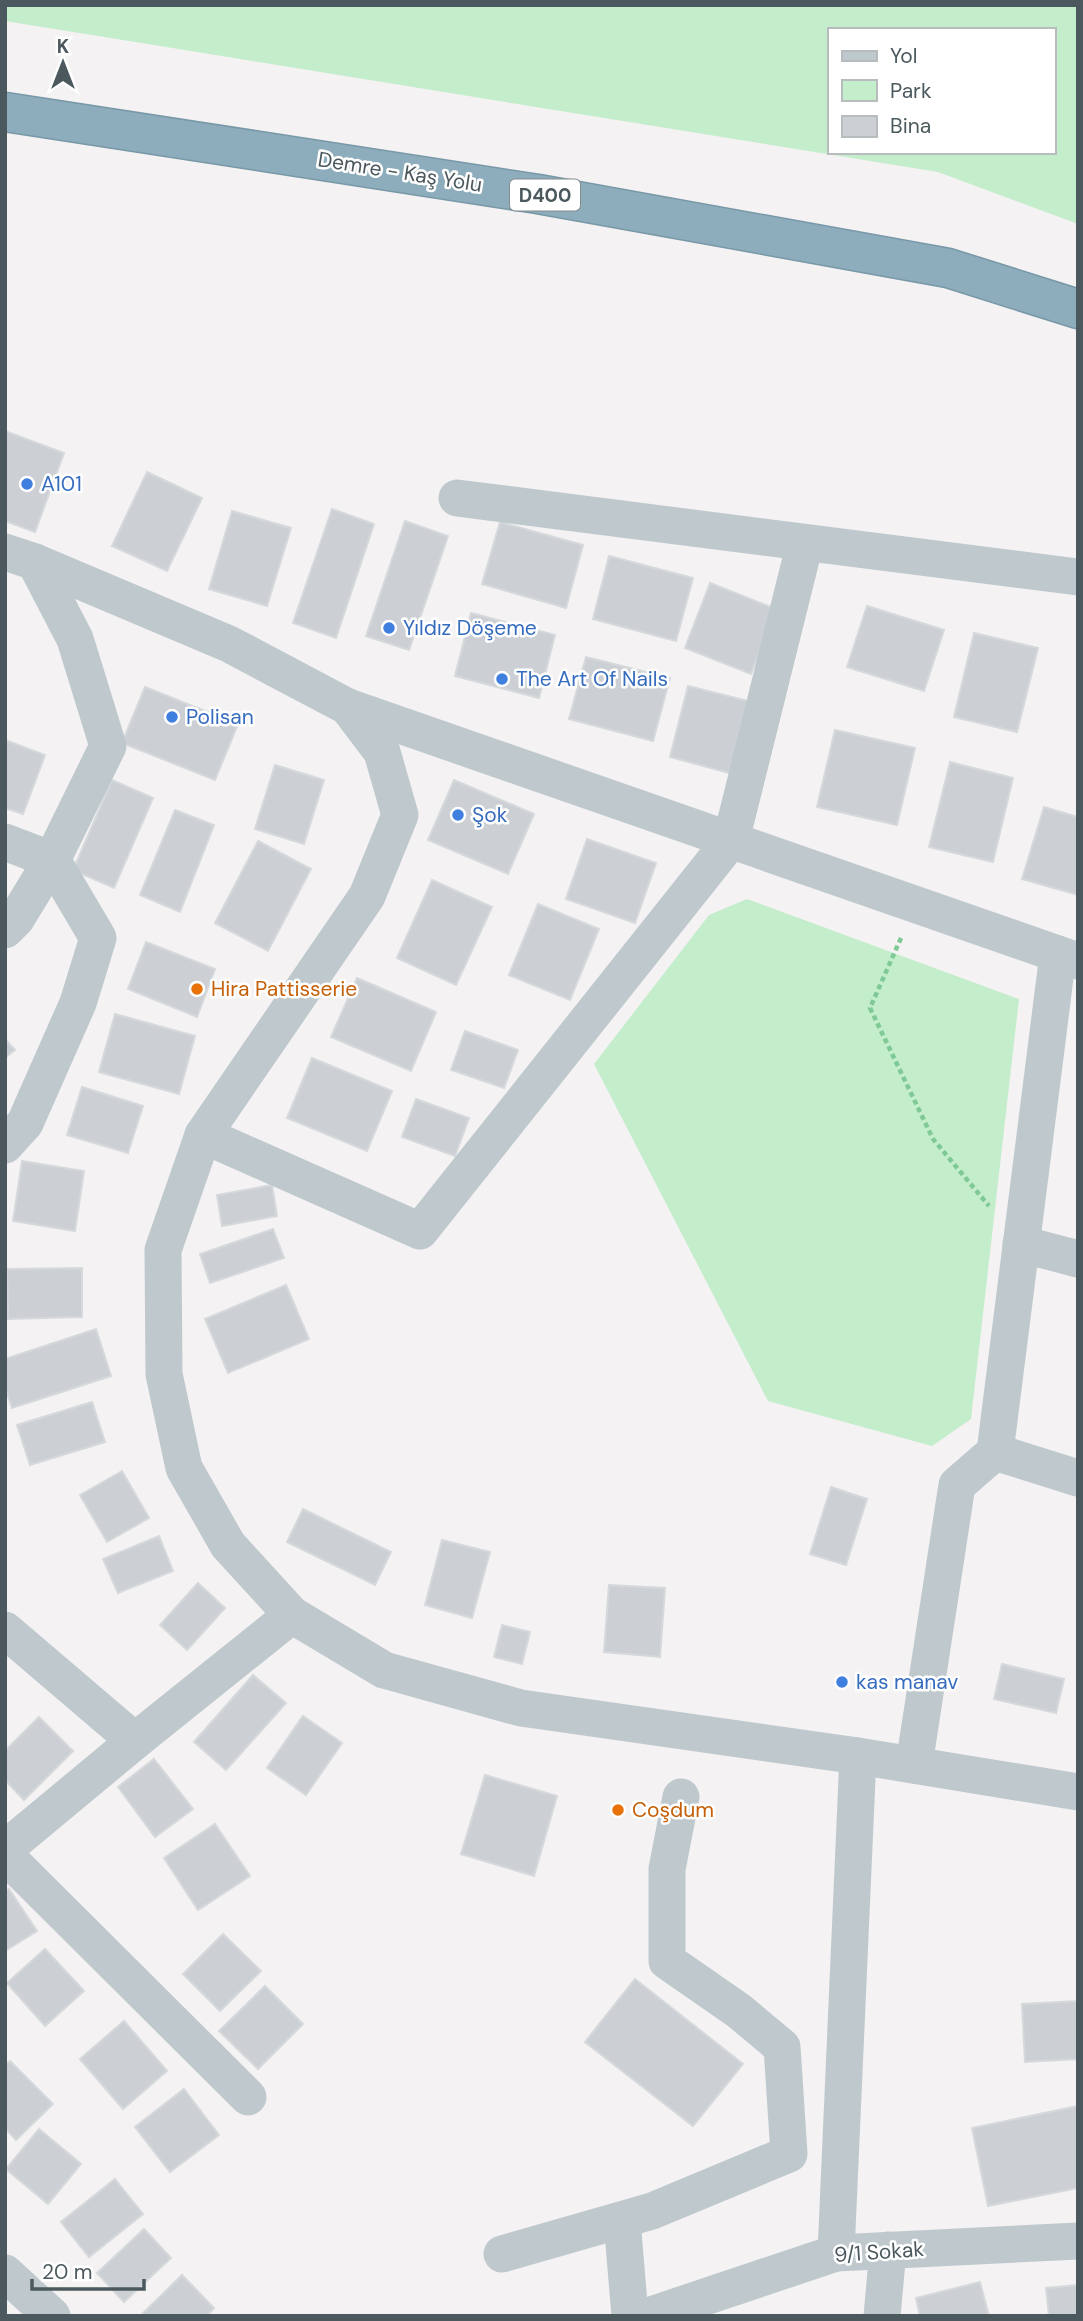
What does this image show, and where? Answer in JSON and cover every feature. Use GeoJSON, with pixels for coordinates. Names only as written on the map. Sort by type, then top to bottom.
{"type":"FeatureCollection","features":[{"type":"Feature","properties":{"kind":"highway","name":"Demre - Kaş Yolu"},"geometry":{"type":"LineString","coordinates":[[5,113],[538,194],[948,268],[1078,309]]}},
{"type":"Feature","properties":{"kind":"street"},"geometry":{"type":"LineString","coordinates":[[457,498],[1078,578]]}},
{"type":"Feature","properties":{"kind":"street"},"geometry":{"type":"LineString","coordinates":[[203,1135],[420,1231],[732,840],[805,542]]}},
{"type":"Feature","properties":{"kind":"street"},"geometry":{"type":"LineString","coordinates":[[20,557],[229,644],[348,707],[1068,958],[1021,1244],[995,1452],[957,1485],[914,1765]]}},
{"type":"Feature","properties":{"kind":"street"},"geometry":{"type":"LineString","coordinates":[[5,930],[16,919],[52,860],[108,746],[75,639],[20,557]]}},
{"type":"Feature","properties":{"kind":"street"},"geometry":{"type":"LineString","coordinates":[[348,707],[382,752],[400,816],[366,896],[203,1135],[163,1250],[164,1374],[184,1468],[228,1545],[292,1615],[384,1670],[521,1708],[858,1756],[1078,1792]]}},
{"type":"Feature","properties":{"kind":"street"},"geometry":{"type":"LineString","coordinates":[[5,842],[52,860],[98,939],[78,1003],[25,1123],[5,1145]]}},
{"type":"Feature","properties":{"kind":"street"},"geometry":{"type":"LineString","coordinates":[[1021,1244],[1078,1259]]}},
{"type":"Feature","properties":{"kind":"street"},"geometry":{"type":"LineString","coordinates":[[995,1452],[1078,1478]]}},
{"type":"Feature","properties":{"kind":"street"},"geometry":{"type":"LineString","coordinates":[[5,1849],[292,1615]]}},
{"type":"Feature","properties":{"kind":"street"},"geometry":{"type":"LineString","coordinates":[[5,1630],[135,1741]]}},
{"type":"Feature","properties":{"kind":"street"},"geometry":{"type":"LineString","coordinates":[[836,2253],[858,1756]]}},
{"type":"Feature","properties":{"kind":"street"},"geometry":{"type":"LineString","coordinates":[[502,2254],[652,2211],[789,2154],[782,2047],[738,2011],[667,1961],[667,1869],[681,1797]]}},
{"type":"Feature","properties":{"kind":"street"},"geometry":{"type":"LineString","coordinates":[[5,1855],[248,2097]]}},
{"type":"Feature","properties":{"kind":"street"},"geometry":{"type":"LineString","coordinates":[[622,2220],[630,2316]]}},
{"type":"Feature","properties":{"kind":"street","name":"9/1 Sokak"},"geometry":{"type":"LineString","coordinates":[[648,2316],[836,2253],[1078,2241]]}},
{"type":"Feature","properties":{"kind":"street"},"geometry":{"type":"LineString","coordinates":[[882,2316],[888,2250]]}},
{"type":"Feature","properties":{"kind":"street"},"geometry":{"type":"LineString","coordinates":[[5,2273],[52,2316]]}},
{"type":"Feature","properties":{"kind":"path"},"geometry":{"type":"LineString","coordinates":[[915,905],[870,1008],[933,1139],[1021,1244]]}},
{"type":"Feature","properties":{"kind":"green space"},"geometry":{"type":"Polygon","coordinates":[[[5,5],[1078,5],[1078,224],[938,172],[5,21],[5,5]]]}},
{"type":"Feature","properties":{"kind":"green space"},"geometry":{"type":"Polygon","coordinates":[[[747,899],[1019,999],[971,1419],[932,1446],[768,1401],[594,1064],[709,915],[747,899]]]}},
{"type":"Feature","properties":{"kind":"building"},"geometry":{"type":"Polygon","coordinates":[[[5,431],[64,453],[35,532],[5,521],[5,431]]]}},
{"type":"Feature","properties":{"kind":"building"},"geometry":{"type":"Polygon","coordinates":[[[147,472],[202,498],[167,571],[112,546],[147,472]]]}},
{"type":"Feature","properties":{"kind":"building"},"geometry":{"type":"Polygon","coordinates":[[[332,509],[374,524],[336,638],[293,623],[332,509]]]}},
{"type":"Feature","properties":{"kind":"building"},"geometry":{"type":"Polygon","coordinates":[[[232,511],[291,528],[267,606],[209,589],[232,511]]]}},
{"type":"Feature","properties":{"kind":"building"},"geometry":{"type":"Polygon","coordinates":[[[405,521],[448,536],[409,650],[366,636],[405,521]]]}},
{"type":"Feature","properties":{"kind":"building"},"geometry":{"type":"Polygon","coordinates":[[[500,522],[583,545],[566,608],[482,584],[500,522]]]}},
{"type":"Feature","properties":{"kind":"building"},"geometry":{"type":"Polygon","coordinates":[[[609,556],[693,578],[676,641],[593,619],[609,556]]]}},
{"type":"Feature","properties":{"kind":"building"},"geometry":{"type":"Polygon","coordinates":[[[710,583],[776,609],[751,674],[685,648],[710,583]]]}},
{"type":"Feature","properties":{"kind":"building"},"geometry":{"type":"Polygon","coordinates":[[[867,606],[944,630],[924,691],[847,667],[867,606]]]}},
{"type":"Feature","properties":{"kind":"building"},"geometry":{"type":"Polygon","coordinates":[[[471,613],[555,635],[539,698],[455,676],[471,613]]]}},
{"type":"Feature","properties":{"kind":"building"},"geometry":{"type":"Polygon","coordinates":[[[974,633],[1038,648],[1017,732],[954,717],[974,633]]]}},
{"type":"Feature","properties":{"kind":"building"},"geometry":{"type":"Polygon","coordinates":[[[586,657],[670,678],[653,741],[569,719],[586,657]]]}},
{"type":"Feature","properties":{"kind":"building"},"geometry":{"type":"Polygon","coordinates":[[[688,686],[752,702],[733,774],[670,757],[688,686]]]}},
{"type":"Feature","properties":{"kind":"building"},"geometry":{"type":"Polygon","coordinates":[[[145,687],[238,724],[215,780],[122,743],[145,687]]]}},
{"type":"Feature","properties":{"kind":"building"},"geometry":{"type":"Polygon","coordinates":[[[835,730],[915,748],[897,825],[817,807],[835,730]]]}},
{"type":"Feature","properties":{"kind":"building"},"geometry":{"type":"Polygon","coordinates":[[[5,740],[45,755],[23,814],[5,808],[5,740]]]}},
{"type":"Feature","properties":{"kind":"building"},"geometry":{"type":"Polygon","coordinates":[[[950,762],[1013,778],[993,862],[929,847],[950,762]]]}},
{"type":"Feature","properties":{"kind":"building"},"geometry":{"type":"Polygon","coordinates":[[[275,765],[324,780],[304,844],[255,829],[275,765]]]}},
{"type":"Feature","properties":{"kind":"building"},"geometry":{"type":"Polygon","coordinates":[[[112,780],[153,798],[114,888],[73,870],[112,780]]]}},
{"type":"Feature","properties":{"kind":"building"},"geometry":{"type":"Polygon","coordinates":[[[454,780],[534,814],[508,874],[428,840],[454,780]]]}},
{"type":"Feature","properties":{"kind":"building"},"geometry":{"type":"Polygon","coordinates":[[[1044,807],[1078,817],[1078,895],[1022,879],[1044,807]]]}},
{"type":"Feature","properties":{"kind":"building"},"geometry":{"type":"Polygon","coordinates":[[[175,810],[214,825],[180,912],[140,895],[175,810]]]}},
{"type":"Feature","properties":{"kind":"building"},"geometry":{"type":"Polygon","coordinates":[[[587,839],[656,863],[635,923],[566,899],[587,839]]]}},
{"type":"Feature","properties":{"kind":"building"},"geometry":{"type":"Polygon","coordinates":[[[258,841],[311,869],[268,951],[215,923],[258,841]]]}},
{"type":"Feature","properties":{"kind":"building"},"geometry":{"type":"Polygon","coordinates":[[[432,880],[492,907],[456,985],[397,958],[432,880]]]}},
{"type":"Feature","properties":{"kind":"building"},"geometry":{"type":"Polygon","coordinates":[[[538,904],[599,929],[570,1000],[509,975],[538,904]]]}},
{"type":"Feature","properties":{"kind":"building"},"geometry":{"type":"Polygon","coordinates":[[[146,942],[215,969],[197,1017],[128,989],[146,942]]]}},
{"type":"Feature","properties":{"kind":"building"},"geometry":{"type":"Polygon","coordinates":[[[357,978],[436,1012],[411,1071],[331,1037],[357,978]]]}},
{"type":"Feature","properties":{"kind":"building"},"geometry":{"type":"Polygon","coordinates":[[[115,1014],[195,1036],[179,1094],[99,1072],[115,1014]]]}},
{"type":"Feature","properties":{"kind":"building"},"geometry":{"type":"Polygon","coordinates":[[[465,1031],[518,1050],[504,1088],[451,1070],[465,1031]]]}},
{"type":"Feature","properties":{"kind":"building"},"geometry":{"type":"Polygon","coordinates":[[[5,1039],[15,1050],[5,1058],[5,1039]]]}},
{"type":"Feature","properties":{"kind":"building"},"geometry":{"type":"Polygon","coordinates":[[[312,1058],[392,1091],[367,1151],[287,1118],[312,1058]]]}},
{"type":"Feature","properties":{"kind":"building"},"geometry":{"type":"Polygon","coordinates":[[[82,1087],[143,1106],[128,1153],[67,1135],[82,1087]]]}},
{"type":"Feature","properties":{"kind":"building"},"geometry":{"type":"Polygon","coordinates":[[[416,1099],[469,1118],[455,1156],[402,1137],[416,1099]]]}},
{"type":"Feature","properties":{"kind":"building"},"geometry":{"type":"Polygon","coordinates":[[[22,1161],[84,1171],[75,1231],[13,1221],[22,1161]]]}},
{"type":"Feature","properties":{"kind":"building"},"geometry":{"type":"Polygon","coordinates":[[[272,1185],[277,1216],[222,1226],[217,1195],[272,1185]]]}},
{"type":"Feature","properties":{"kind":"building"},"geometry":{"type":"Polygon","coordinates":[[[273,1229],[284,1258],[210,1283],[200,1254],[273,1229]]]}},
{"type":"Feature","properties":{"kind":"building"},"geometry":{"type":"Polygon","coordinates":[[[82,1268],[82,1317],[8,1319],[7,1269],[82,1268]]]}},
{"type":"Feature","properties":{"kind":"building"},"geometry":{"type":"Polygon","coordinates":[[[286,1285],[309,1339],[228,1373],[205,1319],[286,1285]]]}},
{"type":"Feature","properties":{"kind":"building"},"geometry":{"type":"Polygon","coordinates":[[[96,1329],[111,1376],[12,1408],[5,1387],[5,1359],[96,1329]]]}},
{"type":"Feature","properties":{"kind":"building"},"geometry":{"type":"Polygon","coordinates":[[[92,1402],[105,1442],[30,1465],[17,1425],[92,1402]]]}},
{"type":"Feature","properties":{"kind":"building"},"geometry":{"type":"Polygon","coordinates":[[[122,1471],[149,1518],[107,1542],[80,1495],[122,1471]]]}},
{"type":"Feature","properties":{"kind":"building"},"geometry":{"type":"Polygon","coordinates":[[[831,1487],[867,1499],[846,1565],[810,1554],[831,1487]]]}},
{"type":"Feature","properties":{"kind":"building"},"geometry":{"type":"Polygon","coordinates":[[[303,1509],[391,1552],[375,1585],[287,1542],[303,1509]]]}},
{"type":"Feature","properties":{"kind":"building"},"geometry":{"type":"Polygon","coordinates":[[[159,1536],[173,1571],[118,1593],[103,1559],[159,1536]]]}},
{"type":"Feature","properties":{"kind":"building"},"geometry":{"type":"Polygon","coordinates":[[[442,1540],[490,1552],[472,1618],[425,1605],[442,1540]]]}},
{"type":"Feature","properties":{"kind":"building"},"geometry":{"type":"Polygon","coordinates":[[[198,1583],[225,1608],[187,1650],[160,1625],[198,1583]]]}},
{"type":"Feature","properties":{"kind":"building"},"geometry":{"type":"Polygon","coordinates":[[[609,1585],[665,1588],[660,1657],[604,1652],[609,1585]]]}},
{"type":"Feature","properties":{"kind":"building"},"geometry":{"type":"Polygon","coordinates":[[[502,1625],[530,1632],[522,1664],[494,1657],[502,1625]]]}},
{"type":"Feature","properties":{"kind":"building"},"geometry":{"type":"Polygon","coordinates":[[[1002,1664],[1064,1679],[1056,1713],[994,1699],[1002,1664]]]}},
{"type":"Feature","properties":{"kind":"building"},"geometry":{"type":"Polygon","coordinates":[[[253,1675],[286,1703],[226,1770],[194,1742],[253,1675]]]}},
{"type":"Feature","properties":{"kind":"building"},"geometry":{"type":"Polygon","coordinates":[[[303,1716],[342,1743],[306,1795],[267,1768],[303,1716]]]}},
{"type":"Feature","properties":{"kind":"building"},"geometry":{"type":"Polygon","coordinates":[[[39,1717],[73,1751],[24,1800],[5,1780],[5,1751],[39,1717]]]}},
{"type":"Feature","properties":{"kind":"building"},"geometry":{"type":"Polygon","coordinates":[[[154,1759],[193,1809],[155,1837],[118,1787],[154,1759]]]}},
{"type":"Feature","properties":{"kind":"building"},"geometry":{"type":"Polygon","coordinates":[[[485,1775],[557,1796],[534,1876],[461,1854],[485,1775]]]}},
{"type":"Feature","properties":{"kind":"building"},"geometry":{"type":"Polygon","coordinates":[[[215,1824],[250,1876],[198,1910],[164,1858],[215,1824]]]}},
{"type":"Feature","properties":{"kind":"building"},"geometry":{"type":"Polygon","coordinates":[[[9,1889],[37,1931],[5,1951],[5,1892],[9,1889]]]}},
{"type":"Feature","properties":{"kind":"building"},"geometry":{"type":"Polygon","coordinates":[[[223,1934],[261,1971],[220,2011],[183,1974],[223,1934]]]}},
{"type":"Feature","properties":{"kind":"building"},"geometry":{"type":"Polygon","coordinates":[[[45,1949],[84,1991],[45,2026],[7,1983],[45,1949]]]}},
{"type":"Feature","properties":{"kind":"building"},"geometry":{"type":"Polygon","coordinates":[[[635,1979],[743,2064],[693,2126],[585,2042],[635,1979]]]}},
{"type":"Feature","properties":{"kind":"building"},"geometry":{"type":"Polygon","coordinates":[[[265,1986],[303,2024],[258,2069],[219,2031],[265,1986]]]}},
{"type":"Feature","properties":{"kind":"building"},"geometry":{"type":"Polygon","coordinates":[[[1078,2001],[1078,2059],[1025,2062],[1022,2004],[1078,2001]]]}},
{"type":"Feature","properties":{"kind":"building"},"geometry":{"type":"Polygon","coordinates":[[[124,2021],[167,2071],[123,2109],[80,2059],[124,2021]]]}},
{"type":"Feature","properties":{"kind":"building"},"geometry":{"type":"Polygon","coordinates":[[[10,2061],[53,2104],[16,2140],[5,2128],[5,2065],[10,2061]]]}},
{"type":"Feature","properties":{"kind":"building"},"geometry":{"type":"Polygon","coordinates":[[[184,2089],[219,2135],[170,2172],[135,2127],[184,2089]]]}},
{"type":"Feature","properties":{"kind":"building"},"geometry":{"type":"Polygon","coordinates":[[[1078,2106],[1078,2188],[988,2206],[972,2128],[1078,2106]]]}},
{"type":"Feature","properties":{"kind":"building"},"geometry":{"type":"Polygon","coordinates":[[[39,2129],[81,2164],[48,2204],[6,2169],[39,2129]]]}},
{"type":"Feature","properties":{"kind":"building"},"geometry":{"type":"Polygon","coordinates":[[[115,2179],[143,2214],[89,2257],[61,2222],[115,2179]]]}},
{"type":"Feature","properties":{"kind":"building"},"geometry":{"type":"Polygon","coordinates":[[[144,2229],[171,2258],[124,2302],[97,2273],[144,2229]]]}},
{"type":"Feature","properties":{"kind":"building"},"geometry":{"type":"Polygon","coordinates":[[[182,2275],[214,2308],[207,2316],[140,2316],[182,2275]]]}},
{"type":"Feature","properties":{"kind":"building"},"geometry":{"type":"Polygon","coordinates":[[[980,2282],[989,2316],[920,2316],[916,2298],[980,2282]]]}},
{"type":"Feature","properties":{"kind":"building"},"geometry":{"type":"Polygon","coordinates":[[[1078,2285],[1078,2316],[1049,2316],[1046,2288],[1078,2285]]]}},
{"type":"Feature","properties":{"kind":"place","name":"A101"},"geometry":{"type":"Point","coordinates":[27,484]}},
{"type":"Feature","properties":{"kind":"place","name":"Yıldız Döşeme"},"geometry":{"type":"Point","coordinates":[389,628]}},
{"type":"Feature","properties":{"kind":"place","name":"The Art Of Nails"},"geometry":{"type":"Point","coordinates":[502,679]}},
{"type":"Feature","properties":{"kind":"place","name":"Polisan"},"geometry":{"type":"Point","coordinates":[172,717]}},
{"type":"Feature","properties":{"kind":"place","name":"Şok"},"geometry":{"type":"Point","coordinates":[458,815]}},
{"type":"Feature","properties":{"kind":"place","name":"Hira Pattisserie"},"geometry":{"type":"Point","coordinates":[197,989]}},
{"type":"Feature","properties":{"kind":"place","name":"kas manav"},"geometry":{"type":"Point","coordinates":[842,1682]}},
{"type":"Feature","properties":{"kind":"place","name":"Coşdum"},"geometry":{"type":"Point","coordinates":[618,1810]}}]}
